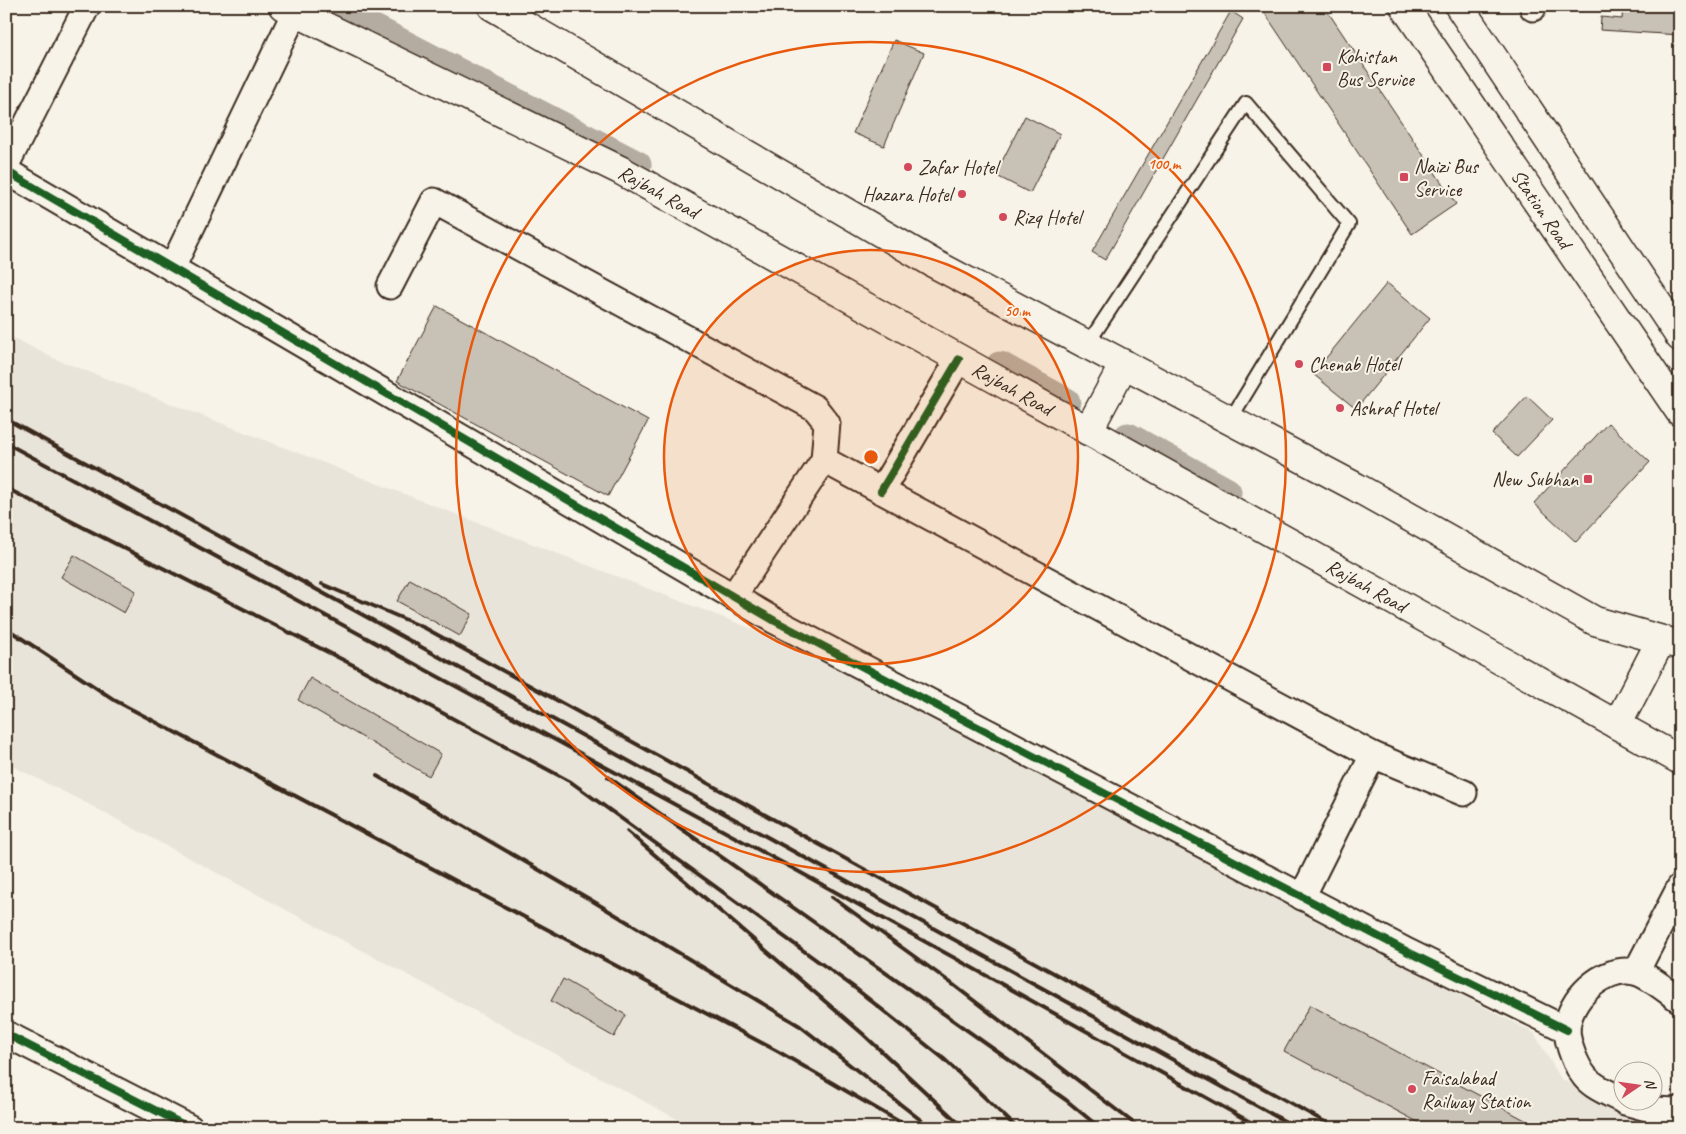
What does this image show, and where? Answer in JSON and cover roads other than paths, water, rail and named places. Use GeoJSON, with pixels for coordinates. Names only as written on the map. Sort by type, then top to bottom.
{"type":"FeatureCollection","features":[{"type":"Feature","properties":{"kind":"main road"},"geometry":{"type":"LineString","coordinates":[[492,6],[934,263],[1356,487],[1594,621],[1670,643],[1617,725]]}},
{"type":"Feature","properties":{"kind":"main road","name":"Station Road"},"geometry":{"type":"LineString","coordinates":[[1404,6],[1680,412]]}},
{"type":"Feature","properties":{"kind":"main road"},"geometry":{"type":"LineString","coordinates":[[1458,6],[1678,334]]}},
{"type":"Feature","properties":{"kind":"main road","name":"Rajbah Road"},"geometry":{"type":"LineString","coordinates":[[289,9],[620,170],[1680,760]]}},
{"type":"Feature","properties":{"kind":"main road"},"geometry":{"type":"LineString","coordinates":[[1088,431],[1124,364]]}},
{"type":"Feature","properties":{"kind":"street"},"geometry":{"type":"LineString","coordinates":[[6,165],[87,6]]}},
{"type":"Feature","properties":{"kind":"street"},"geometry":{"type":"LineString","coordinates":[[172,268],[289,9]]}},
{"type":"Feature","properties":{"kind":"street"},"geometry":{"type":"LineString","coordinates":[[6,171],[792,630],[1408,952],[1567,1030]]}},
{"type":"Feature","properties":{"kind":"street"},"geometry":{"type":"LineString","coordinates":[[390,286],[434,201],[815,408],[826,423],[824,460],[733,597]]}},
{"type":"Feature","properties":{"kind":"street"},"geometry":{"type":"LineString","coordinates":[[881,490],[959,359]]}},
{"type":"Feature","properties":{"kind":"street"},"geometry":{"type":"LineString","coordinates":[[824,460],[1373,755],[1464,793]]}},
{"type":"Feature","properties":{"kind":"street"},"geometry":{"type":"LineString","coordinates":[[1302,897],[1373,755]]}},
{"type":"Feature","properties":{"kind":"street"},"geometry":{"type":"LineString","coordinates":[[1636,972],[1680,887]]}},
{"type":"Feature","properties":{"kind":"street"},"geometry":{"type":"LineString","coordinates":[[1614,1096],[1600,1089],[1586,1078],[1576,1063],[1567,1030],[1572,1012],[1581,996],[1602,978],[1620,970],[1636,972],[1680,1000]]}},
{"type":"Feature","properties":{"kind":"street"},"geometry":{"type":"LineString","coordinates":[[6,1034],[190,1128]]}},
{"type":"Feature","properties":{"kind":"street"},"geometry":{"type":"LineString","coordinates":[[1664,1110],[1680,1109]]}},
{"type":"Feature","properties":{"kind":"lane"},"geometry":{"type":"LineString","coordinates":[[1087,344],[1246,103],[1349,224],[1230,420]]}},
{"type":"Feature","properties":{"kind":"waterway"},"geometry":{"type":"LineString","coordinates":[[330,6],[637,165]]}},
{"type":"Feature","properties":{"kind":"waterway"},"geometry":{"type":"LineString","coordinates":[[1000,366],[1066,402]]}},
{"type":"Feature","properties":{"kind":"waterway"},"geometry":{"type":"LineString","coordinates":[[1128,437],[1227,492]]}},
{"type":"Feature","properties":{"kind":"railway"},"geometry":{"type":"LineString","coordinates":[[6,419],[1297,1128]]}},
{"type":"Feature","properties":{"kind":"railway"},"geometry":{"type":"LineString","coordinates":[[6,443],[794,869],[1261,1128]]}},
{"type":"Feature","properties":{"kind":"railway"},"geometry":{"type":"LineString","coordinates":[[6,488],[357,667],[571,782],[855,988],[944,1059],[1017,1128]]}},
{"type":"Feature","properties":{"kind":"railway"},"geometry":{"type":"LineString","coordinates":[[322,584],[425,628],[1336,1128]]}},
{"type":"Feature","properties":{"kind":"railway"},"geometry":{"type":"LineString","coordinates":[[6,628],[116,701],[779,1052],[910,1128]]}},
{"type":"Feature","properties":{"kind":"railway"},"geometry":{"type":"LineString","coordinates":[[377,776],[591,900],[800,1026],[931,1128]]}},
{"type":"Feature","properties":{"kind":"railway"},"geometry":{"type":"LineString","coordinates":[[608,777],[1066,1100],[1100,1128]]}},
{"type":"Feature","properties":{"kind":"railway"},"geometry":{"type":"LineString","coordinates":[[627,831],[863,1034],[964,1128]]}},
{"type":"Feature","properties":{"kind":"railway"},"geometry":{"type":"LineString","coordinates":[[832,897],[951,983],[1140,1128]]}},
{"type":"Feature","properties":{"kind":"place","name":"Kohistan Bus Service"},"geometry":{"type":"Point","coordinates":[1327,67]}},
{"type":"Feature","properties":{"kind":"place","name":"Zafar Hotel"},"geometry":{"type":"Point","coordinates":[908,167]}},
{"type":"Feature","properties":{"kind":"place","name":"Naizi Bus Service"},"geometry":{"type":"Point","coordinates":[1404,177]}},
{"type":"Feature","properties":{"kind":"place","name":"Hazara Hotel"},"geometry":{"type":"Point","coordinates":[962,194]}},
{"type":"Feature","properties":{"kind":"place","name":"Rizq Hotel"},"geometry":{"type":"Point","coordinates":[1003,217]}},
{"type":"Feature","properties":{"kind":"place","name":"Chenab Hotel"},"geometry":{"type":"Point","coordinates":[1299,364]}},
{"type":"Feature","properties":{"kind":"place","name":"Ashraf Hotel"},"geometry":{"type":"Point","coordinates":[1340,408]}},
{"type":"Feature","properties":{"kind":"place","name":"New Subhan"},"geometry":{"type":"Point","coordinates":[1588,479]}},
{"type":"Feature","properties":{"kind":"place","name":"Faisalabad Railway Station"},"geometry":{"type":"Point","coordinates":[1412,1089]}}]}
